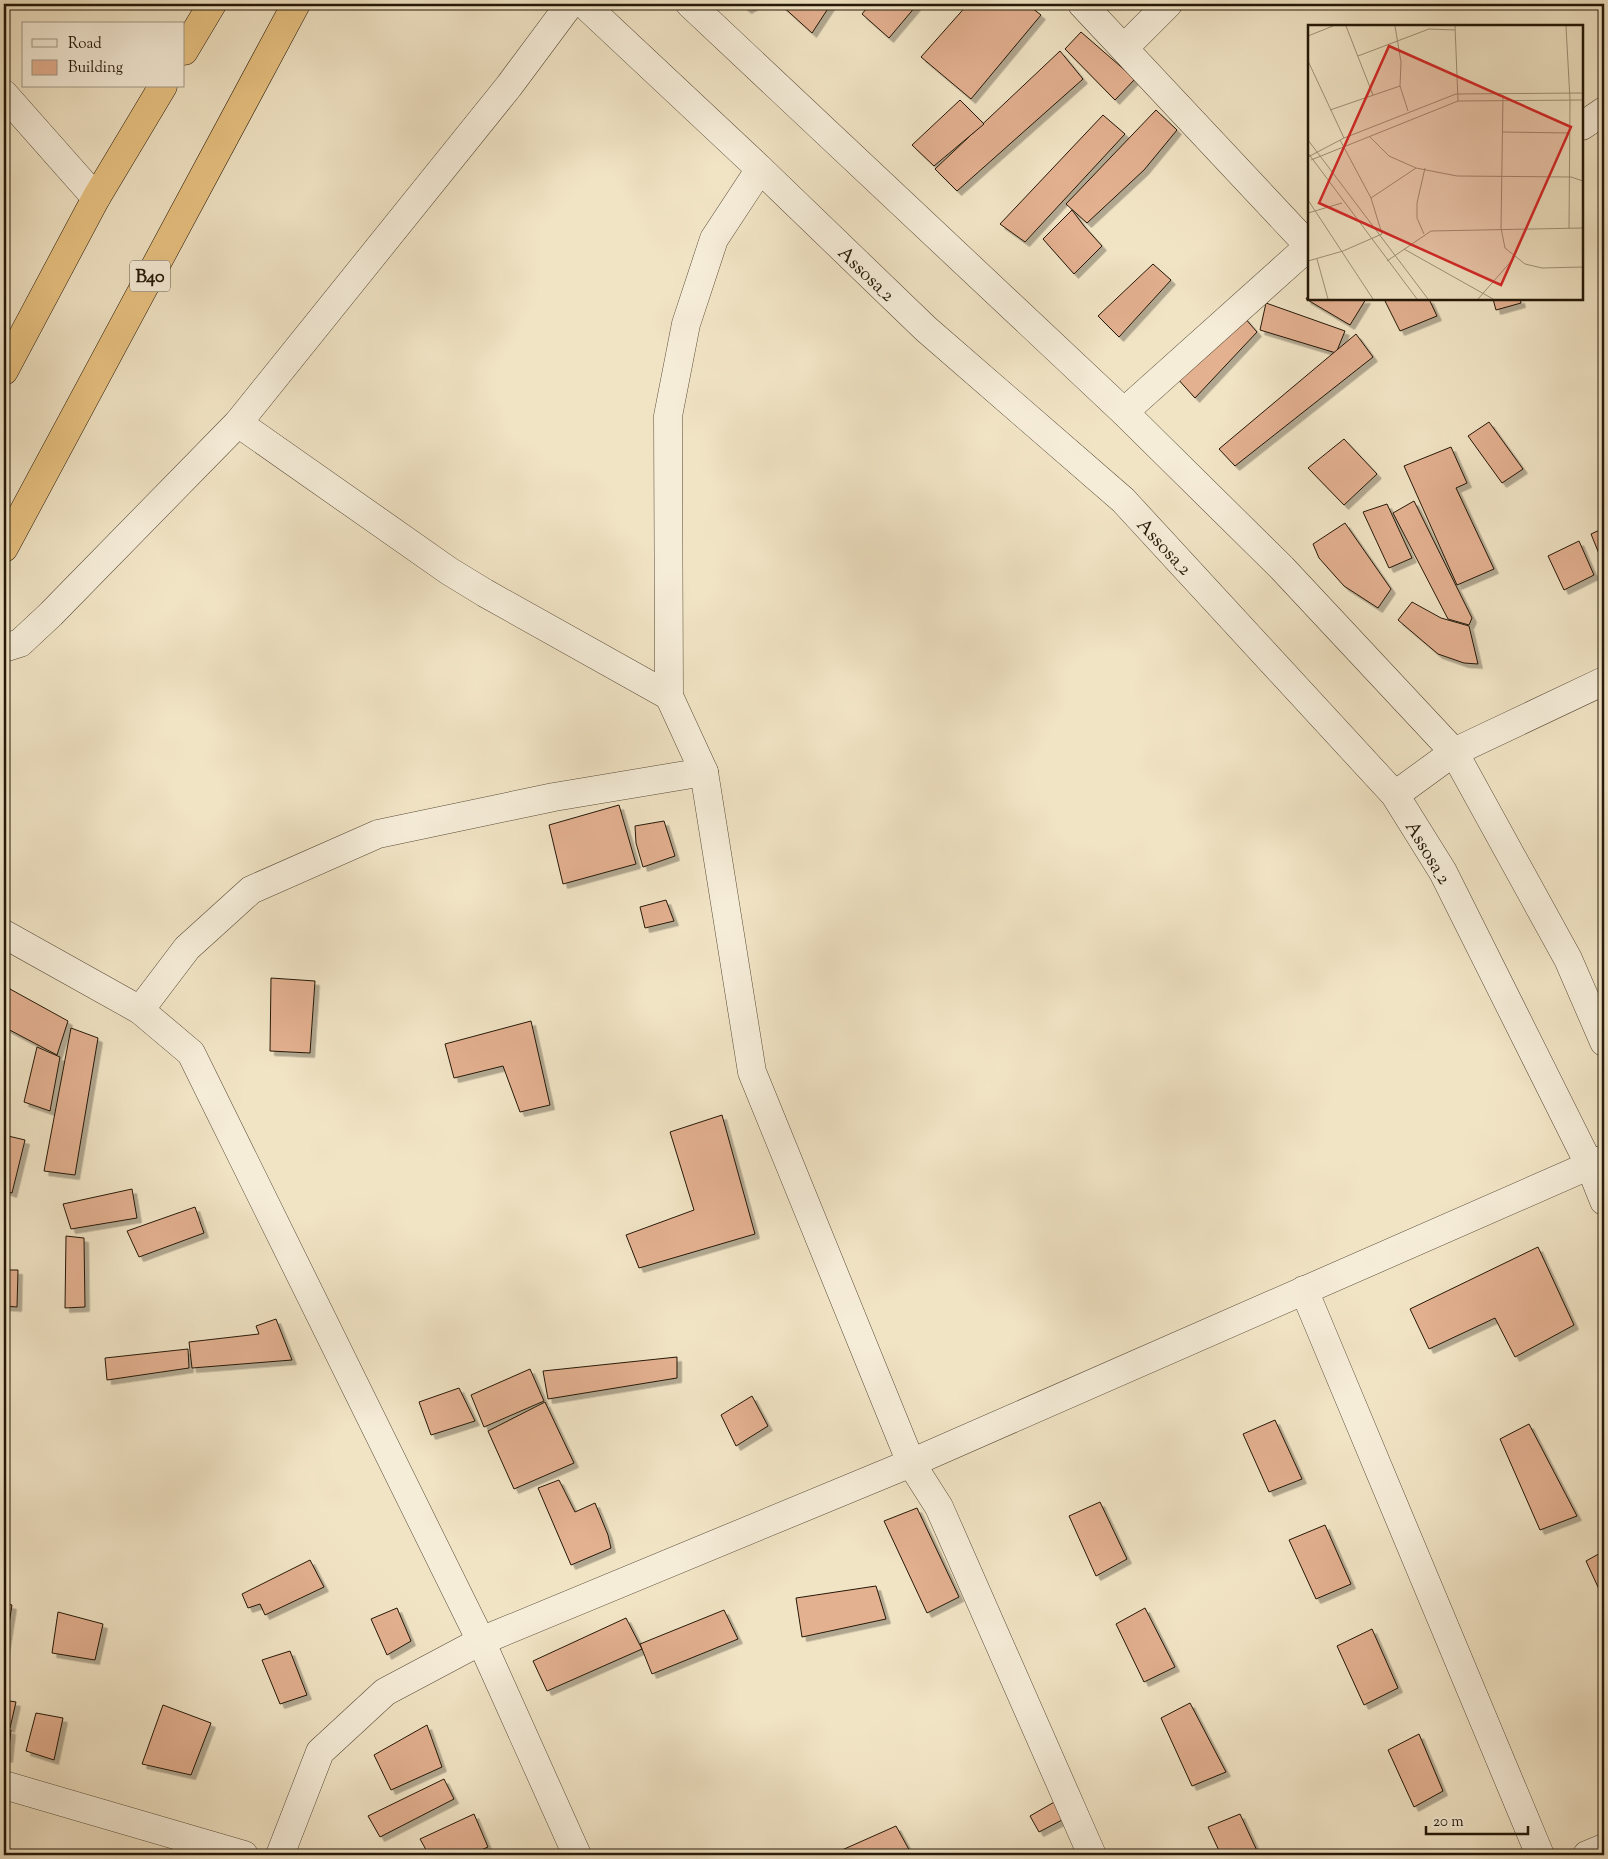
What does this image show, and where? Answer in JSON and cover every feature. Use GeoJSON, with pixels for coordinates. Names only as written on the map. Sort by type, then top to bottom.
{"type":"FeatureCollection","features":[{"type":"Feature","properties":{"kind":"highway"},"geometry":{"type":"LineString","coordinates":[[185,49],[212,4]]}},
{"type":"Feature","properties":{"kind":"highway","name":"B40"},"geometry":{"type":"LineString","coordinates":[[4,548],[296,4]]}},
{"type":"Feature","properties":{"kind":"highway"},"geometry":{"type":"LineString","coordinates":[[4,371],[96,198],[162,88]]}},
{"type":"Feature","properties":{"kind":"street"},"geometry":{"type":"LineString","coordinates":[[4,648],[20,643],[51,614],[238,423],[509,86],[570,4]]}},
{"type":"Feature","properties":{"kind":"street","name":"Assosa_2"},"geometry":{"type":"LineString","coordinates":[[584,4],[760,169],[926,330],[1122,500],[1395,795],[1443,872],[1597,1163],[1604,1201]]}},
{"type":"Feature","properties":{"kind":"street"},"geometry":{"type":"LineString","coordinates":[[690,4],[1124,412],[1282,568],[1454,752],[1568,959],[1604,1042]]}},
{"type":"Feature","properties":{"kind":"street"},"geometry":{"type":"LineString","coordinates":[[1082,4],[1308,245]]}},
{"type":"Feature","properties":{"kind":"street"},"geometry":{"type":"LineString","coordinates":[[1124,48],[1168,4]]}},
{"type":"Feature","properties":{"kind":"street"},"geometry":{"type":"LineString","coordinates":[[4,94],[96,198]]}},
{"type":"Feature","properties":{"kind":"street"},"geometry":{"type":"LineString","coordinates":[[1583,125],[1604,111]]}},
{"type":"Feature","properties":{"kind":"street"},"geometry":{"type":"LineString","coordinates":[[760,169],[714,239],[686,324],[668,416],[669,696],[704,772],[752,1072],[911,1463],[939,1507],[1092,1855]]}},
{"type":"Feature","properties":{"kind":"street"},"geometry":{"type":"LineString","coordinates":[[1124,412],[1308,247]]}},
{"type":"Feature","properties":{"kind":"street"},"geometry":{"type":"LineString","coordinates":[[238,423],[449,571],[493,598],[669,696]]}},
{"type":"Feature","properties":{"kind":"street"},"geometry":{"type":"LineString","coordinates":[[1395,795],[1454,752],[1604,681]]}},
{"type":"Feature","properties":{"kind":"street"},"geometry":{"type":"LineString","coordinates":[[140,1010],[187,948],[251,890],[378,834],[554,797],[704,772]]}},
{"type":"Feature","properties":{"kind":"street"},"geometry":{"type":"LineString","coordinates":[[4,934],[140,1010],[191,1053],[481,1640],[578,1855]]}},
{"type":"Feature","properties":{"kind":"street"},"geometry":{"type":"LineString","coordinates":[[280,1855],[320,1752],[384,1692],[481,1640],[911,1463],[1597,1163]]}},
{"type":"Feature","properties":{"kind":"street"},"geometry":{"type":"LineString","coordinates":[[1304,1290],[1540,1855]]}},
{"type":"Feature","properties":{"kind":"street"},"geometry":{"type":"LineString","coordinates":[[4,1785],[244,1855]]}},
{"type":"Feature","properties":{"kind":"street"},"geometry":{"type":"LineString","coordinates":[[1587,1855],[1604,1848]]}},
{"type":"Feature","properties":{"kind":"building"},"geometry":{"type":"Polygon","coordinates":[[[741,4],[756,4],[747,9],[741,4]]]}},
{"type":"Feature","properties":{"kind":"building"},"geometry":{"type":"Polygon","coordinates":[[[780,4],[831,4],[812,33],[780,4]]]}},
{"type":"Feature","properties":{"kind":"building"},"geometry":{"type":"Polygon","coordinates":[[[870,4],[913,4],[916,6],[889,38],[862,14],[870,4]]]}},
{"type":"Feature","properties":{"kind":"building"},"geometry":{"type":"Polygon","coordinates":[[[968,4],[1027,4],[1041,15],[971,99],[921,57],[968,4]]]}},
{"type":"Feature","properties":{"kind":"building"},"geometry":{"type":"Polygon","coordinates":[[[1081,32],[1135,79],[1115,100],[1065,49],[1081,32]]]}},
{"type":"Feature","properties":{"kind":"building"},"geometry":{"type":"Polygon","coordinates":[[[1060,51],[1083,79],[957,191],[935,169],[1060,51]]]}},
{"type":"Feature","properties":{"kind":"building"},"geometry":{"type":"Polygon","coordinates":[[[960,100],[984,124],[934,166],[912,145],[960,100]]]}},
{"type":"Feature","properties":{"kind":"building"},"geometry":{"type":"Polygon","coordinates":[[[1156,110],[1177,130],[1144,170],[1087,223],[1066,204],[1156,110]]]}},
{"type":"Feature","properties":{"kind":"building"},"geometry":{"type":"Polygon","coordinates":[[[1103,115],[1125,134],[1025,242],[1000,224],[1103,115]]]}},
{"type":"Feature","properties":{"kind":"building"},"geometry":{"type":"Polygon","coordinates":[[[1072,210],[1102,246],[1074,274],[1043,239],[1072,210]]]}},
{"type":"Feature","properties":{"kind":"building"},"geometry":{"type":"Polygon","coordinates":[[[1153,264],[1171,280],[1119,337],[1098,316],[1153,264]]]}},
{"type":"Feature","properties":{"kind":"building"},"geometry":{"type":"Polygon","coordinates":[[[1308,296],[1308,300],[1365,300],[1350,325],[1306,299],[1308,296]]]}},
{"type":"Feature","properties":{"kind":"building"},"geometry":{"type":"Polygon","coordinates":[[[1384,300],[1429,300],[1437,316],[1400,331],[1384,300]]]}},
{"type":"Feature","properties":{"kind":"building"},"geometry":{"type":"Polygon","coordinates":[[[1493,300],[1520,300],[1521,303],[1496,310],[1493,300]]]}},
{"type":"Feature","properties":{"kind":"building"},"geometry":{"type":"Polygon","coordinates":[[[1266,303],[1345,331],[1336,353],[1260,330],[1266,303]]]}},
{"type":"Feature","properties":{"kind":"building"},"geometry":{"type":"Polygon","coordinates":[[[1243,316],[1257,332],[1195,398],[1176,377],[1243,316]]]}},
{"type":"Feature","properties":{"kind":"building"},"geometry":{"type":"Polygon","coordinates":[[[1356,334],[1373,357],[1235,466],[1219,449],[1356,334]]]}},
{"type":"Feature","properties":{"kind":"building"},"geometry":{"type":"Polygon","coordinates":[[[1489,422],[1523,469],[1502,483],[1468,436],[1489,422]]]}},
{"type":"Feature","properties":{"kind":"building"},"geometry":{"type":"Polygon","coordinates":[[[1344,439],[1377,474],[1344,505],[1308,468],[1344,439]]]}},
{"type":"Feature","properties":{"kind":"building"},"geometry":{"type":"Polygon","coordinates":[[[1451,447],[1467,483],[1456,488],[1494,569],[1457,585],[1404,466],[1451,447]]]}},
{"type":"Feature","properties":{"kind":"building"},"geometry":{"type":"Polygon","coordinates":[[[1414,501],[1472,618],[1469,625],[1448,619],[1393,513],[1414,501]]]}},
{"type":"Feature","properties":{"kind":"building"},"geometry":{"type":"Polygon","coordinates":[[[1387,504],[1412,558],[1389,568],[1363,512],[1387,504]]]}},
{"type":"Feature","properties":{"kind":"building"},"geometry":{"type":"Polygon","coordinates":[[[1345,523],[1391,589],[1378,608],[1344,586],[1319,558],[1313,544],[1345,523]]]}},
{"type":"Feature","properties":{"kind":"building"},"geometry":{"type":"Polygon","coordinates":[[[1604,528],[1604,566],[1591,534],[1604,528]]]}},
{"type":"Feature","properties":{"kind":"building"},"geometry":{"type":"Polygon","coordinates":[[[1579,541],[1594,575],[1564,590],[1548,556],[1579,541]]]}},
{"type":"Feature","properties":{"kind":"building"},"geometry":{"type":"Polygon","coordinates":[[[1412,602],[1441,618],[1469,626],[1478,664],[1464,663],[1438,654],[1398,620],[1412,602]]]}},
{"type":"Feature","properties":{"kind":"building"},"geometry":{"type":"Polygon","coordinates":[[[619,805],[636,864],[563,884],[549,825],[619,805]]]}},
{"type":"Feature","properties":{"kind":"building"},"geometry":{"type":"Polygon","coordinates":[[[664,821],[675,856],[643,867],[636,843],[635,826],[664,821]]]}},
{"type":"Feature","properties":{"kind":"building"},"geometry":{"type":"Polygon","coordinates":[[[666,900],[674,921],[645,928],[640,907],[666,900]]]}},
{"type":"Feature","properties":{"kind":"building"},"geometry":{"type":"Polygon","coordinates":[[[271,978],[315,981],[310,1053],[270,1051],[271,978]]]}},
{"type":"Feature","properties":{"kind":"building"},"geometry":{"type":"Polygon","coordinates":[[[10,989],[68,1021],[57,1055],[4,1027],[4,1001],[10,989]]]}},
{"type":"Feature","properties":{"kind":"building"},"geometry":{"type":"Polygon","coordinates":[[[531,1021],[550,1105],[520,1112],[503,1066],[454,1078],[445,1044],[531,1021]]]}},
{"type":"Feature","properties":{"kind":"building"},"geometry":{"type":"Polygon","coordinates":[[[71,1028],[98,1038],[75,1175],[44,1171],[71,1028]]]}},
{"type":"Feature","properties":{"kind":"building"},"geometry":{"type":"Polygon","coordinates":[[[37,1047],[60,1057],[50,1111],[24,1102],[37,1047]]]}},
{"type":"Feature","properties":{"kind":"building"},"geometry":{"type":"Polygon","coordinates":[[[722,1115],[755,1234],[639,1268],[626,1235],[694,1210],[670,1132],[722,1115]]]}},
{"type":"Feature","properties":{"kind":"building"},"geometry":{"type":"Polygon","coordinates":[[[4,1135],[25,1140],[12,1193],[4,1190],[4,1135]]]}},
{"type":"Feature","properties":{"kind":"building"},"geometry":{"type":"Polygon","coordinates":[[[132,1189],[137,1218],[71,1229],[63,1204],[132,1189]]]}},
{"type":"Feature","properties":{"kind":"building"},"geometry":{"type":"Polygon","coordinates":[[[195,1207],[204,1233],[139,1257],[127,1231],[195,1207]]]}},
{"type":"Feature","properties":{"kind":"building"},"geometry":{"type":"Polygon","coordinates":[[[66,1236],[84,1238],[85,1307],[65,1308],[66,1236]]]}},
{"type":"Feature","properties":{"kind":"building"},"geometry":{"type":"Polygon","coordinates":[[[1538,1247],[1574,1325],[1515,1357],[1495,1318],[1429,1349],[1410,1309],[1538,1247]]]}},
{"type":"Feature","properties":{"kind":"building"},"geometry":{"type":"Polygon","coordinates":[[[4,1270],[18,1270],[17,1307],[4,1306],[4,1270]]]}},
{"type":"Feature","properties":{"kind":"building"},"geometry":{"type":"Polygon","coordinates":[[[276,1319],[292,1360],[192,1368],[189,1342],[259,1334],[256,1326],[276,1319]]]}},
{"type":"Feature","properties":{"kind":"building"},"geometry":{"type":"Polygon","coordinates":[[[188,1349],[189,1368],[107,1380],[105,1358],[188,1349]]]}},
{"type":"Feature","properties":{"kind":"building"},"geometry":{"type":"Polygon","coordinates":[[[677,1357],[677,1378],[548,1399],[543,1371],[677,1357]]]}},
{"type":"Feature","properties":{"kind":"building"},"geometry":{"type":"Polygon","coordinates":[[[530,1369],[544,1401],[484,1427],[471,1395],[530,1369]]]}},
{"type":"Feature","properties":{"kind":"building"},"geometry":{"type":"Polygon","coordinates":[[[459,1388],[475,1421],[431,1435],[419,1402],[459,1388]]]}},
{"type":"Feature","properties":{"kind":"building"},"geometry":{"type":"Polygon","coordinates":[[[752,1396],[768,1426],[736,1446],[721,1415],[752,1396]]]}},
{"type":"Feature","properties":{"kind":"building"},"geometry":{"type":"Polygon","coordinates":[[[545,1402],[574,1463],[514,1489],[488,1431],[545,1402]]]}},
{"type":"Feature","properties":{"kind":"building"},"geometry":{"type":"Polygon","coordinates":[[[1275,1420],[1302,1479],[1269,1492],[1243,1434],[1275,1420]]]}},
{"type":"Feature","properties":{"kind":"building"},"geometry":{"type":"Polygon","coordinates":[[[1529,1424],[1577,1516],[1540,1530],[1500,1439],[1529,1424]]]}},
{"type":"Feature","properties":{"kind":"building"},"geometry":{"type":"Polygon","coordinates":[[[559,1480],[575,1512],[595,1503],[608,1535],[611,1548],[571,1565],[538,1488],[559,1480]]]}},
{"type":"Feature","properties":{"kind":"building"},"geometry":{"type":"Polygon","coordinates":[[[1100,1502],[1127,1559],[1096,1576],[1069,1516],[1100,1502]]]}},
{"type":"Feature","properties":{"kind":"building"},"geometry":{"type":"Polygon","coordinates":[[[917,1508],[959,1597],[927,1613],[884,1521],[917,1508]]]}},
{"type":"Feature","properties":{"kind":"building"},"geometry":{"type":"Polygon","coordinates":[[[1325,1525],[1351,1584],[1316,1599],[1289,1540],[1325,1525]]]}},
{"type":"Feature","properties":{"kind":"building"},"geometry":{"type":"Polygon","coordinates":[[[1604,1551],[1604,1600],[1586,1561],[1604,1551]]]}},
{"type":"Feature","properties":{"kind":"building"},"geometry":{"type":"Polygon","coordinates":[[[310,1560],[324,1587],[265,1615],[260,1604],[248,1608],[242,1594],[310,1560]]]}},
{"type":"Feature","properties":{"kind":"building"},"geometry":{"type":"Polygon","coordinates":[[[876,1586],[886,1619],[802,1637],[796,1598],[876,1586]]]}},
{"type":"Feature","properties":{"kind":"building"},"geometry":{"type":"Polygon","coordinates":[[[4,1603],[12,1605],[4,1655],[4,1603]]]}},
{"type":"Feature","properties":{"kind":"building"},"geometry":{"type":"Polygon","coordinates":[[[397,1608],[411,1641],[387,1655],[371,1619],[397,1608]]]}},
{"type":"Feature","properties":{"kind":"building"},"geometry":{"type":"Polygon","coordinates":[[[1145,1608],[1175,1667],[1144,1682],[1116,1624],[1145,1608]]]}},
{"type":"Feature","properties":{"kind":"building"},"geometry":{"type":"Polygon","coordinates":[[[724,1610],[738,1639],[652,1674],[640,1644],[724,1610]]]}},
{"type":"Feature","properties":{"kind":"building"},"geometry":{"type":"Polygon","coordinates":[[[58,1612],[103,1624],[95,1660],[52,1653],[58,1612]]]}},
{"type":"Feature","properties":{"kind":"building"},"geometry":{"type":"Polygon","coordinates":[[[626,1618],[642,1649],[547,1691],[533,1661],[626,1618]]]}},
{"type":"Feature","properties":{"kind":"building"},"geometry":{"type":"Polygon","coordinates":[[[1372,1629],[1398,1688],[1364,1705],[1337,1646],[1372,1629]]]}},
{"type":"Feature","properties":{"kind":"building"},"geometry":{"type":"Polygon","coordinates":[[[290,1651],[307,1695],[280,1704],[262,1660],[290,1651]]]}},
{"type":"Feature","properties":{"kind":"building"},"geometry":{"type":"Polygon","coordinates":[[[4,1700],[16,1702],[10,1728],[4,1726],[4,1700]]]}},
{"type":"Feature","properties":{"kind":"building"},"geometry":{"type":"Polygon","coordinates":[[[1190,1703],[1226,1772],[1192,1786],[1161,1718],[1190,1703]]]}},
{"type":"Feature","properties":{"kind":"building"},"geometry":{"type":"Polygon","coordinates":[[[163,1705],[211,1723],[191,1775],[142,1764],[163,1705]]]}},
{"type":"Feature","properties":{"kind":"building"},"geometry":{"type":"Polygon","coordinates":[[[36,1713],[63,1718],[54,1760],[26,1751],[36,1713]]]}},
{"type":"Feature","properties":{"kind":"building"},"geometry":{"type":"Polygon","coordinates":[[[427,1725],[442,1767],[391,1790],[374,1755],[427,1725]]]}},
{"type":"Feature","properties":{"kind":"building"},"geometry":{"type":"Polygon","coordinates":[[[4,1729],[11,1730],[8,1758],[4,1757],[4,1729]]]}},
{"type":"Feature","properties":{"kind":"building"},"geometry":{"type":"Polygon","coordinates":[[[1419,1734],[1443,1791],[1414,1807],[1388,1750],[1419,1734]]]}},
{"type":"Feature","properties":{"kind":"building"},"geometry":{"type":"Polygon","coordinates":[[[444,1779],[454,1799],[380,1837],[368,1816],[444,1779]]]}},
{"type":"Feature","properties":{"kind":"building"},"geometry":{"type":"Polygon","coordinates":[[[1056,1801],[1064,1819],[1039,1832],[1030,1816],[1056,1801]]]}},
{"type":"Feature","properties":{"kind":"building"},"geometry":{"type":"Polygon","coordinates":[[[474,1814],[488,1847],[470,1855],[429,1855],[420,1839],[474,1814]]]}},
{"type":"Feature","properties":{"kind":"building"},"geometry":{"type":"Polygon","coordinates":[[[1240,1814],[1259,1855],[1221,1855],[1208,1827],[1240,1814]]]}},
{"type":"Feature","properties":{"kind":"building"},"geometry":{"type":"Polygon","coordinates":[[[896,1826],[912,1855],[845,1855],[842,1850],[896,1826]]]}}]}
